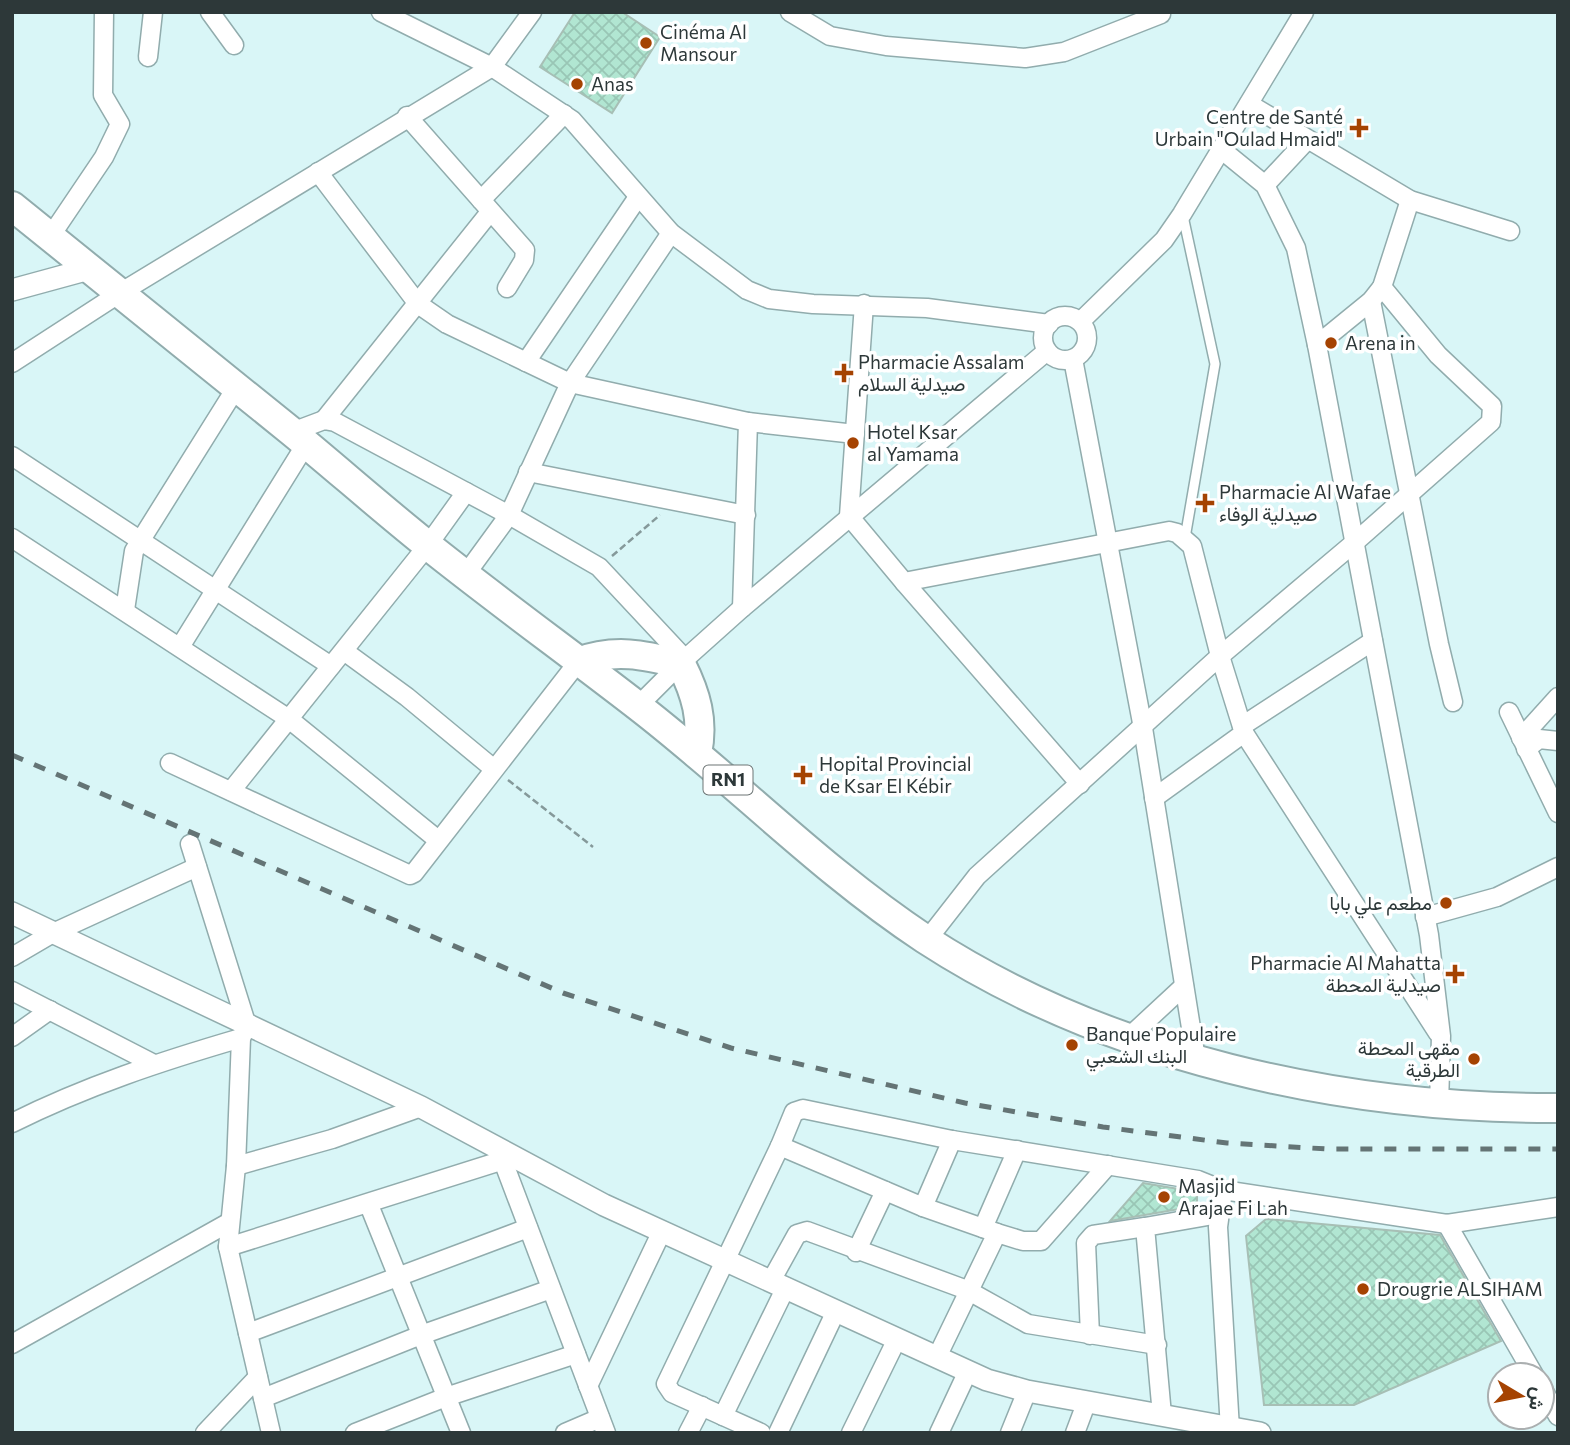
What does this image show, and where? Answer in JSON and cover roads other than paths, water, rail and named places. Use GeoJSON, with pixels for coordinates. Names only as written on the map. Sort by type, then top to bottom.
{"type":"FeatureCollection","features":[{"type":"Feature","properties":{"kind":"main road","name":"RN1"},"geometry":{"type":"LineString","coordinates":[[12,206],[428,545],[638,706],[828,867],[927,940],[1000,982],[1129,1037],[1241,1072],[1325,1090],[1439,1105],[1558,1108]]}},
{"type":"Feature","properties":{"kind":"main road"},"geometry":{"type":"LineString","coordinates":[[578,662],[600,653],[637,653],[683,661],[702,720],[697,754]]}},
{"type":"Feature","properties":{"kind":"street"},"geometry":{"type":"LineString","coordinates":[[50,237],[104,157],[120,124],[103,95],[104,12]]}},
{"type":"Feature","properties":{"kind":"street"},"geometry":{"type":"LineString","coordinates":[[148,57],[153,12]]}},
{"type":"Feature","properties":{"kind":"street"},"geometry":{"type":"LineString","coordinates":[[210,12],[234,46]]}},
{"type":"Feature","properties":{"kind":"street"},"geometry":{"type":"LineString","coordinates":[[381,12],[492,67],[579,125],[671,233],[723,275],[769,299],[813,304],[864,304],[953,310],[1049,324],[1064,316],[1081,321],[1088,335],[1080,356],[1063,361],[1047,351],[1043,337],[1049,324]]}},
{"type":"Feature","properties":{"kind":"street"},"geometry":{"type":"LineString","coordinates":[[12,363],[407,116],[492,67],[532,12]]}},
{"type":"Feature","properties":{"kind":"street"},"geometry":{"type":"LineString","coordinates":[[790,12],[830,36],[886,46],[1025,58],[1064,52],[1161,14]]}},
{"type":"Feature","properties":{"kind":"street"},"geometry":{"type":"LineString","coordinates":[[1081,321],[1164,240],[1222,150],[1304,12]]}},
{"type":"Feature","properties":{"kind":"street"},"geometry":{"type":"LineString","coordinates":[[1249,104],[1410,200],[1510,231]]}},
{"type":"Feature","properties":{"kind":"street"},"geometry":{"type":"LineString","coordinates":[[180,647],[215,590],[299,438],[324,419],[418,304],[485,206],[564,114]]}},
{"type":"Feature","properties":{"kind":"street"},"geometry":{"type":"LineString","coordinates":[[407,116],[525,250],[524,260],[507,288]]}},
{"type":"Feature","properties":{"kind":"street"},"geometry":{"type":"LineString","coordinates":[[1265,185],[1307,141]]}},
{"type":"Feature","properties":{"kind":"street"},"geometry":{"type":"LineString","coordinates":[[1222,150],[1265,185],[1296,248],[1317,345],[1425,917],[1440,1036],[1439,1105]]}},
{"type":"Feature","properties":{"kind":"street"},"geometry":{"type":"LineString","coordinates":[[318,172],[418,304],[447,324],[569,383],[748,422],[855,434]]}},
{"type":"Feature","properties":{"kind":"street"},"geometry":{"type":"LineString","coordinates":[[526,362],[638,197]]}},
{"type":"Feature","properties":{"kind":"street"},"geometry":{"type":"LineString","coordinates":[[1410,200],[1376,294],[1409,495],[1453,702]]}},
{"type":"Feature","properties":{"kind":"street"},"geometry":{"type":"LineString","coordinates":[[466,574],[509,515],[569,383],[671,233]]}},
{"type":"Feature","properties":{"kind":"street"},"geometry":{"type":"LineString","coordinates":[[12,290],[89,269]]}},
{"type":"Feature","properties":{"kind":"street"},"geometry":{"type":"LineString","coordinates":[[1317,345],[1376,294]]}},
{"type":"Feature","properties":{"kind":"street"},"geometry":{"type":"LineString","coordinates":[[927,940],[967,886],[1220,656],[1491,422],[1494,411],[1488,402],[1376,294]]}},
{"type":"Feature","properties":{"kind":"street"},"geometry":{"type":"LineString","coordinates":[[864,304],[849,516],[1080,784]]}},
{"type":"Feature","properties":{"kind":"street"},"geometry":{"type":"LineString","coordinates":[[638,706],[742,608],[1047,351]]}},
{"type":"Feature","properties":{"kind":"street"},"geometry":{"type":"LineString","coordinates":[[1073,359],[1143,728],[1196,1059]]}},
{"type":"Feature","properties":{"kind":"street"},"geometry":{"type":"LineString","coordinates":[[125,610],[134,551],[139,541],[236,388]]}},
{"type":"Feature","properties":{"kind":"street"},"geometry":{"type":"LineString","coordinates":[[324,419],[348,428],[509,515],[599,568],[683,661]]}},
{"type":"Feature","properties":{"kind":"street"},"geometry":{"type":"LineString","coordinates":[[742,608],[748,422]]}},
{"type":"Feature","properties":{"kind":"street"},"geometry":{"type":"LineString","coordinates":[[12,456],[331,666]]}},
{"type":"Feature","properties":{"kind":"street"},"geometry":{"type":"LineString","coordinates":[[528,472],[746,515]]}},
{"type":"Feature","properties":{"kind":"street"},"geometry":{"type":"LineString","coordinates":[[231,791],[428,545],[466,492]]}},
{"type":"Feature","properties":{"kind":"street"},"geometry":{"type":"LineString","coordinates":[[904,582],[1168,531],[1185,538],[1192,546],[1220,656],[1243,729],[1440,1036]]}},
{"type":"Feature","properties":{"kind":"street"},"geometry":{"type":"LineString","coordinates":[[12,538],[289,719],[438,840]]}},
{"type":"Feature","properties":{"kind":"street"},"geometry":{"type":"LineString","coordinates":[[1154,798],[1243,729],[1373,641]]}},
{"type":"Feature","properties":{"kind":"street"},"geometry":{"type":"LineString","coordinates":[[344,651],[407,697],[494,769]]}},
{"type":"Feature","properties":{"kind":"street"},"geometry":{"type":"LineString","coordinates":[[170,763],[403,874],[414,873],[578,662]]}},
{"type":"Feature","properties":{"kind":"street"},"geometry":{"type":"LineString","coordinates":[[1524,743],[1558,697]]}},
{"type":"Feature","properties":{"kind":"street"},"geometry":{"type":"LineString","coordinates":[[1509,712],[1558,813]]}},
{"type":"Feature","properties":{"kind":"street"},"geometry":{"type":"LineString","coordinates":[[1524,743],[1539,739],[1558,741]]}},
{"type":"Feature","properties":{"kind":"street"},"geometry":{"type":"LineString","coordinates":[[190,844],[244,1032],[228,1247],[271,1433]]}},
{"type":"Feature","properties":{"kind":"street"},"geometry":{"type":"LineString","coordinates":[[12,957],[53,933],[197,867]]}},
{"type":"Feature","properties":{"kind":"street"},"geometry":{"type":"LineString","coordinates":[[1425,917],[1497,897],[1558,867]]}},
{"type":"Feature","properties":{"kind":"street"},"geometry":{"type":"LineString","coordinates":[[12,913],[244,1032],[421,1107],[508,1159],[604,1205],[968,1371],[1027,1391],[1162,1415],[1228,1432],[1260,1433]]}},
{"type":"Feature","properties":{"kind":"street"},"geometry":{"type":"LineString","coordinates":[[1129,1037],[1184,986]]}},
{"type":"Feature","properties":{"kind":"street"},"geometry":{"type":"LineString","coordinates":[[12,991],[152,1063]]}},
{"type":"Feature","properties":{"kind":"street"},"geometry":{"type":"LineString","coordinates":[[12,1037],[50,1010]]}},
{"type":"Feature","properties":{"kind":"street"},"geometry":{"type":"LineString","coordinates":[[12,1123],[58,1100],[152,1063],[244,1032]]}},
{"type":"Feature","properties":{"kind":"street"},"geometry":{"type":"LineString","coordinates":[[236,1166],[332,1139],[421,1107]]}},
{"type":"Feature","properties":{"kind":"street"},"geometry":{"type":"LineString","coordinates":[[761,1433],[672,1393],[666,1384],[723,1259],[798,1109],[951,1140],[1198,1180],[1223,1190],[1447,1224],[1558,1207]]}},
{"type":"Feature","properties":{"kind":"street"},"geometry":{"type":"LineString","coordinates":[[923,1207],[951,1140]]}},
{"type":"Feature","properties":{"kind":"street"},"geometry":{"type":"LineString","coordinates":[[780,1146],[923,1207],[1023,1241],[1041,1241],[1108,1165]]}},
{"type":"Feature","properties":{"kind":"street"},"geometry":{"type":"LineString","coordinates":[[937,1357],[967,1290],[1017,1150]]}},
{"type":"Feature","properties":{"kind":"street"},"geometry":{"type":"LineString","coordinates":[[228,1247],[369,1205],[508,1159]]}},
{"type":"Feature","properties":{"kind":"street"},"geometry":{"type":"LineString","coordinates":[[508,1159],[528,1228],[603,1425],[565,1433]]}},
{"type":"Feature","properties":{"kind":"street"},"geometry":{"type":"LineString","coordinates":[[1223,1190],[1219,1214],[1228,1432]]}},
{"type":"Feature","properties":{"kind":"street"},"geometry":{"type":"LineString","coordinates":[[856,1252],[885,1191]]}},
{"type":"Feature","properties":{"kind":"street"},"geometry":{"type":"LineString","coordinates":[[369,1205],[461,1433]]}},
{"type":"Feature","properties":{"kind":"street"},"geometry":{"type":"LineString","coordinates":[[1090,1335],[1086,1243],[1093,1235],[1219,1214]]}},
{"type":"Feature","properties":{"kind":"street"},"geometry":{"type":"LineString","coordinates":[[12,1344],[228,1223]]}},
{"type":"Feature","properties":{"kind":"street"},"geometry":{"type":"LineString","coordinates":[[1447,1224],[1526,1361]]}},
{"type":"Feature","properties":{"kind":"street"},"geometry":{"type":"LineString","coordinates":[[1145,1227],[1162,1415]]}},
{"type":"Feature","properties":{"kind":"street"},"geometry":{"type":"LineString","coordinates":[[248,1333],[528,1228]]}},
{"type":"Feature","properties":{"kind":"street"},"geometry":{"type":"LineString","coordinates":[[588,1386],[662,1231]]}},
{"type":"Feature","properties":{"kind":"street"},"geometry":{"type":"LineString","coordinates":[[723,1416],[797,1234],[802,1231],[967,1290],[1028,1324],[1157,1345]]}},
{"type":"Feature","properties":{"kind":"street"},"geometry":{"type":"LineString","coordinates":[[263,1398],[421,1335],[551,1289]]}},
{"type":"Feature","properties":{"kind":"street"},"geometry":{"type":"LineString","coordinates":[[778,1433],[836,1311]]}},
{"type":"Feature","properties":{"kind":"street"},"geometry":{"type":"LineString","coordinates":[[851,1433],[897,1339]]}},
{"type":"Feature","properties":{"kind":"street"},"geometry":{"type":"LineString","coordinates":[[355,1433],[446,1396],[576,1354]]}},
{"type":"Feature","properties":{"kind":"street"},"geometry":{"type":"LineString","coordinates":[[939,1433],[968,1371]]}},
{"type":"Feature","properties":{"kind":"street"},"geometry":{"type":"LineString","coordinates":[[205,1433],[258,1377]]}},
{"type":"Feature","properties":{"kind":"street"},"geometry":{"type":"LineString","coordinates":[[1010,1433],[1027,1391]]}},
{"type":"Feature","properties":{"kind":"street"},"geometry":{"type":"LineString","coordinates":[[1075,1433],[1087,1401]]}},
{"type":"Feature","properties":{"kind":"street"},"geometry":{"type":"LineString","coordinates":[[688,1433],[702,1406]]}},
{"type":"Feature","properties":{"kind":"lane"},"geometry":{"type":"LineString","coordinates":[[1182,214],[1215,364],[1185,538]]}},
{"type":"Feature","properties":{"kind":"railway"},"geometry":{"type":"LineString","coordinates":[[12,755],[563,993],[731,1048],[965,1103],[1103,1127],[1227,1143],[1327,1149],[1558,1149]]}},
{"type":"Feature","properties":{"kind":"place","name":"Cinéma Al Mansour"},"geometry":{"type":"Point","coordinates":[646,43]}},
{"type":"Feature","properties":{"kind":"place","name":"Anas"},"geometry":{"type":"Point","coordinates":[577,84]}},
{"type":"Feature","properties":{"kind":"place","name":"Centre de Santé Urbain \"Oulad Hmaid\""},"geometry":{"type":"Point","coordinates":[1359,128]}},
{"type":"Feature","properties":{"kind":"place","name":"Arena in"},"geometry":{"type":"Point","coordinates":[1331,343]}},
{"type":"Feature","properties":{"kind":"place","name":"Pharmacie Assalam صيدلية السلام"},"geometry":{"type":"Point","coordinates":[844,373]}},
{"type":"Feature","properties":{"kind":"place","name":"Hotel Ksar al Yamama"},"geometry":{"type":"Point","coordinates":[853,443]}},
{"type":"Feature","properties":{"kind":"place","name":"Pharmacie Al Wafae صيدلية الوفاء"},"geometry":{"type":"Point","coordinates":[1205,503]}},
{"type":"Feature","properties":{"kind":"place","name":"Hopital Provincial de Ksar El Kébir"},"geometry":{"type":"Point","coordinates":[803,775]}},
{"type":"Feature","properties":{"kind":"place","name":"مطعم علي بابا"},"geometry":{"type":"Point","coordinates":[1446,903]}},
{"type":"Feature","properties":{"kind":"place","name":"Pharmacie Al Mahatta صيدلية المحطة"},"geometry":{"type":"Point","coordinates":[1455,974]}},
{"type":"Feature","properties":{"kind":"place","name":"Banque Populaire البنك الشعبي"},"geometry":{"type":"Point","coordinates":[1072,1045]}},
{"type":"Feature","properties":{"kind":"place","name":"مقهى المحطة الطرقية"},"geometry":{"type":"Point","coordinates":[1474,1059]}},
{"type":"Feature","properties":{"kind":"place","name":"Masjid Arajae Fi Lah"},"geometry":{"type":"Point","coordinates":[1164,1197]}},
{"type":"Feature","properties":{"kind":"place","name":"Drougrie ALSIHAM"},"geometry":{"type":"Point","coordinates":[1363,1289]}}]}
